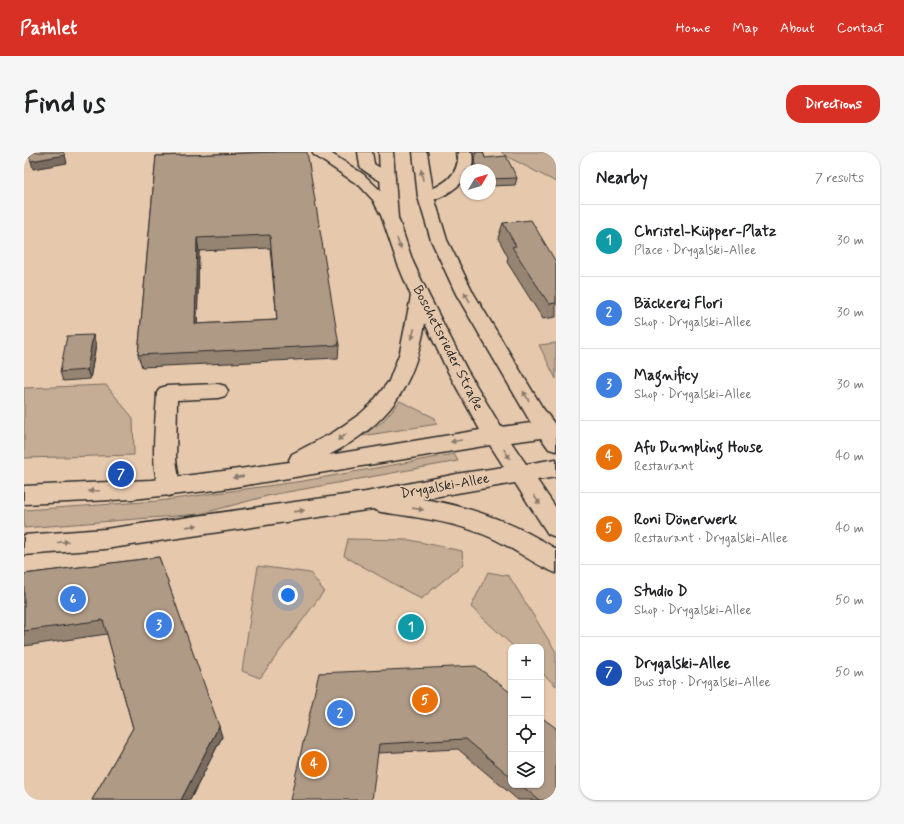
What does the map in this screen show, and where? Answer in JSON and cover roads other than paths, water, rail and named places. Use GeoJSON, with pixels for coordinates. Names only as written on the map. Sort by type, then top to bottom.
{"type":"FeatureCollection","features":[{"type":"Feature","properties":{"kind":"main road"},"geometry":{"type":"LineString","coordinates":[[319,152],[356,175],[378,195],[390,218]]}},
{"type":"Feature","properties":{"kind":"main road"},"geometry":{"type":"LineString","coordinates":[[366,152],[367,166],[388,179]]}},
{"type":"Feature","properties":{"kind":"main road","name":"Boschetsrieder Straße"},"geometry":{"type":"LineString","coordinates":[[386,152],[390,218],[405,262],[420,296],[457,370],[494,436],[556,527]]}},
{"type":"Feature","properties":{"kind":"main road"},"geometry":{"type":"LineString","coordinates":[[420,152],[426,197],[439,240],[464,294],[553,434]]}},
{"type":"Feature","properties":{"kind":"main road"},"geometry":{"type":"LineString","coordinates":[[426,197],[440,192],[458,180],[467,158],[466,152]]}},
{"type":"Feature","properties":{"kind":"main road"},"geometry":{"type":"LineString","coordinates":[[276,472],[328,447],[372,416],[388,398],[397,383],[406,360],[420,296]]}},
{"type":"Feature","properties":{"kind":"main road"},"geometry":{"type":"LineString","coordinates":[[169,487],[165,459],[168,393],[218,391]]}},
{"type":"Feature","properties":{"kind":"main road"},"geometry":{"type":"LineString","coordinates":[[24,495],[169,487],[276,472],[494,436],[553,434]]}},
{"type":"Feature","properties":{"kind":"main road","name":"Drygalski-Allee"},"geometry":{"type":"LineString","coordinates":[[24,545],[105,539],[366,501],[462,482],[556,468]]}},
{"type":"Feature","properties":{"kind":"main road"},"geometry":{"type":"LineString","coordinates":[[366,501],[442,512],[473,520],[485,524],[536,549],[556,562]]}},
{"type":"Feature","properties":{"kind":"place","name":"Drygalski-Allee"},"geometry":{"type":"Point","coordinates":[121,474]}},
{"type":"Feature","properties":{"kind":"place","name":"Studio D"},"geometry":{"type":"Point","coordinates":[73,599]}},
{"type":"Feature","properties":{"kind":"place","name":"Magnificy"},"geometry":{"type":"Point","coordinates":[159,625]}},
{"type":"Feature","properties":{"kind":"place","name":"Christel-Küpper-Platz"},"geometry":{"type":"Point","coordinates":[411,627]}},
{"type":"Feature","properties":{"kind":"place","name":"Roni Dönerwerk"},"geometry":{"type":"Point","coordinates":[425,700]}},
{"type":"Feature","properties":{"kind":"place","name":"Bäckerei Flori"},"geometry":{"type":"Point","coordinates":[340,713]}},
{"type":"Feature","properties":{"kind":"place","name":"Afu Dumpling House"},"geometry":{"type":"Point","coordinates":[314,764]}}]}
